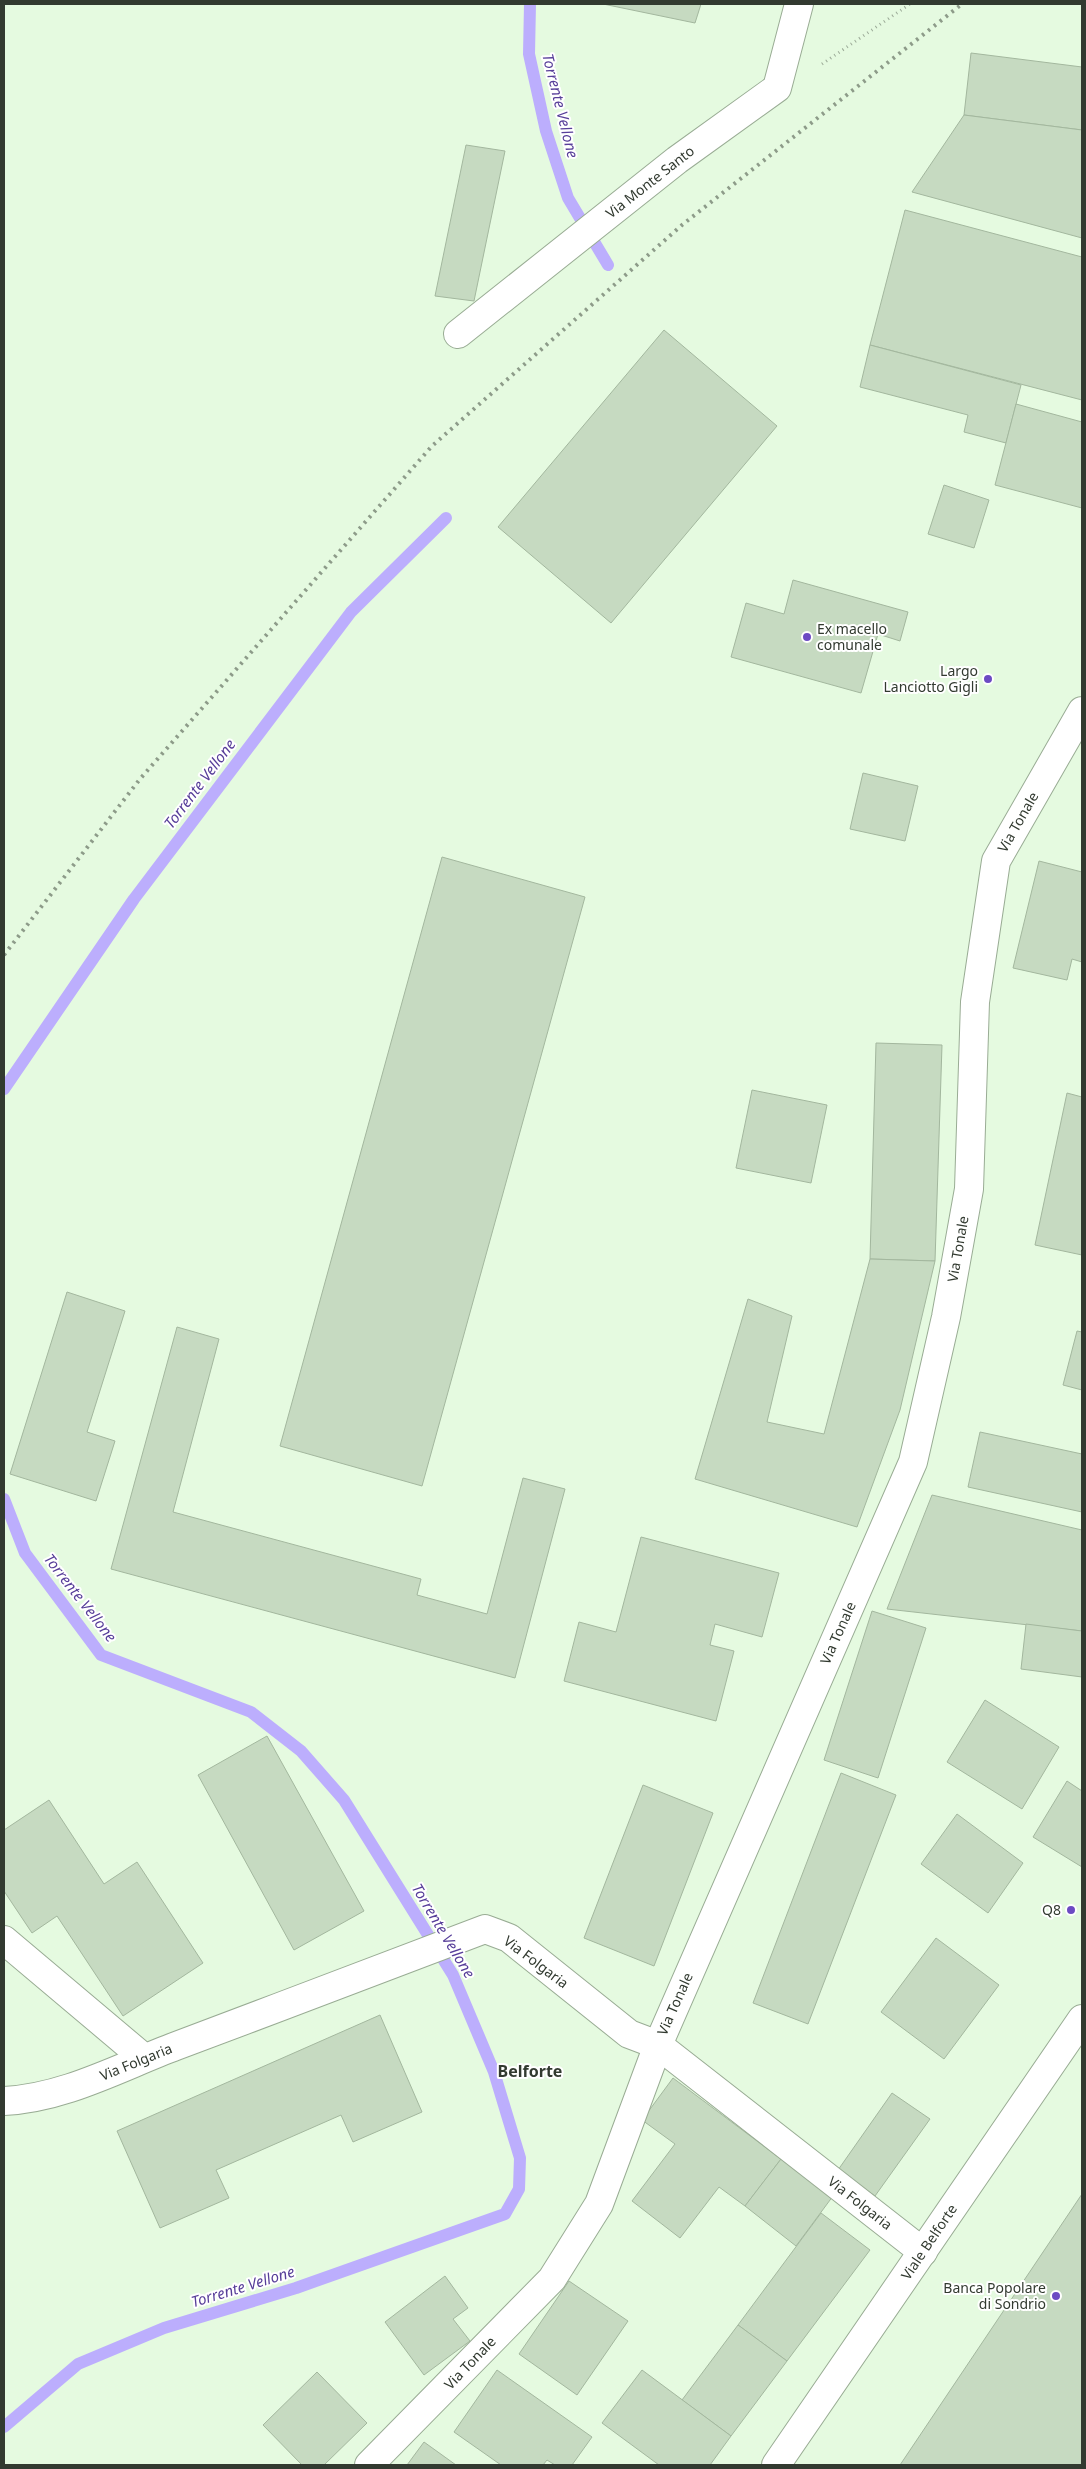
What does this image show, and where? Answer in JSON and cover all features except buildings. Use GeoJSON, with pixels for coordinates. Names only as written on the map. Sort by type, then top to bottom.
{"type":"FeatureCollection","features":[{"type":"Feature","properties":{"kind":"street"},"geometry":{"type":"LineString","coordinates":[[777,88],[798,4]]}},
{"type":"Feature","properties":{"kind":"street","name":"Via Monte Santo"},"geometry":{"type":"LineString","coordinates":[[458,334],[677,160],[777,88]]}},
{"type":"Feature","properties":{"kind":"street","name":"Via Tonale"},"geometry":{"type":"LineString","coordinates":[[369,2465],[552,2279],[599,2204],[658,2045],[913,1462],[946,1317],[969,1189],[975,1002],[996,861],[1082,711]]}},
{"type":"Feature","properties":{"kind":"street","name":"Via Folgaria"},"geometry":{"type":"LineString","coordinates":[[4,2101],[21,2100],[70,2089],[144,2058],[484,1929],[509,1938],[629,2034],[658,2045],[923,2252]]}},
{"type":"Feature","properties":{"kind":"street"},"geometry":{"type":"LineString","coordinates":[[4,1940],[144,2058]]}},
{"type":"Feature","properties":{"kind":"street","name":"Viale Belforte"},"geometry":{"type":"LineString","coordinates":[[776,2465],[1082,2019]]}},
{"type":"Feature","properties":{"kind":"path"},"geometry":{"type":"LineString","coordinates":[[777,88],[817,67],[910,4]]}},
{"type":"Feature","properties":{"kind":"waterway","name":"Torrente Vellone"},"geometry":{"type":"LineString","coordinates":[[530,4],[529,54],[546,131],[568,198],[608,265]]}},
{"type":"Feature","properties":{"kind":"waterway","name":"Torrente Vellone"},"geometry":{"type":"LineString","coordinates":[[4,1089],[134,899],[351,612],[446,518]]}},
{"type":"Feature","properties":{"kind":"waterway","name":"Torrente Vellone"},"geometry":{"type":"LineString","coordinates":[[4,1499],[25,1553],[101,1655],[251,1712],[301,1751],[344,1800],[453,1975],[494,2072],[520,2158],[519,2189],[505,2214],[296,2288],[164,2328],[78,2364],[4,2427]]}},
{"type":"Feature","properties":{"kind":"railway"},"geometry":{"type":"LineString","coordinates":[[4,955],[140,779],[432,446],[682,225],[962,4]]}},
{"type":"Feature","properties":{"kind":"place","name":"Ex macello comunale"},"geometry":{"type":"Point","coordinates":[807,637]}},
{"type":"Feature","properties":{"kind":"place","name":"Largo Lanciotto Gigli"},"geometry":{"type":"Point","coordinates":[988,679]}},
{"type":"Feature","properties":{"kind":"place","name":"Q8"},"geometry":{"type":"Point","coordinates":[1071,1910]}},
{"type":"Feature","properties":{"kind":"place","name":"Banca Popolare di Sondrio"},"geometry":{"type":"Point","coordinates":[1056,2296]}},
{"type":"Feature","properties":{"kind":"district","name":"Belforte"},"geometry":{"type":"Point","coordinates":[530,2071]}}]}
